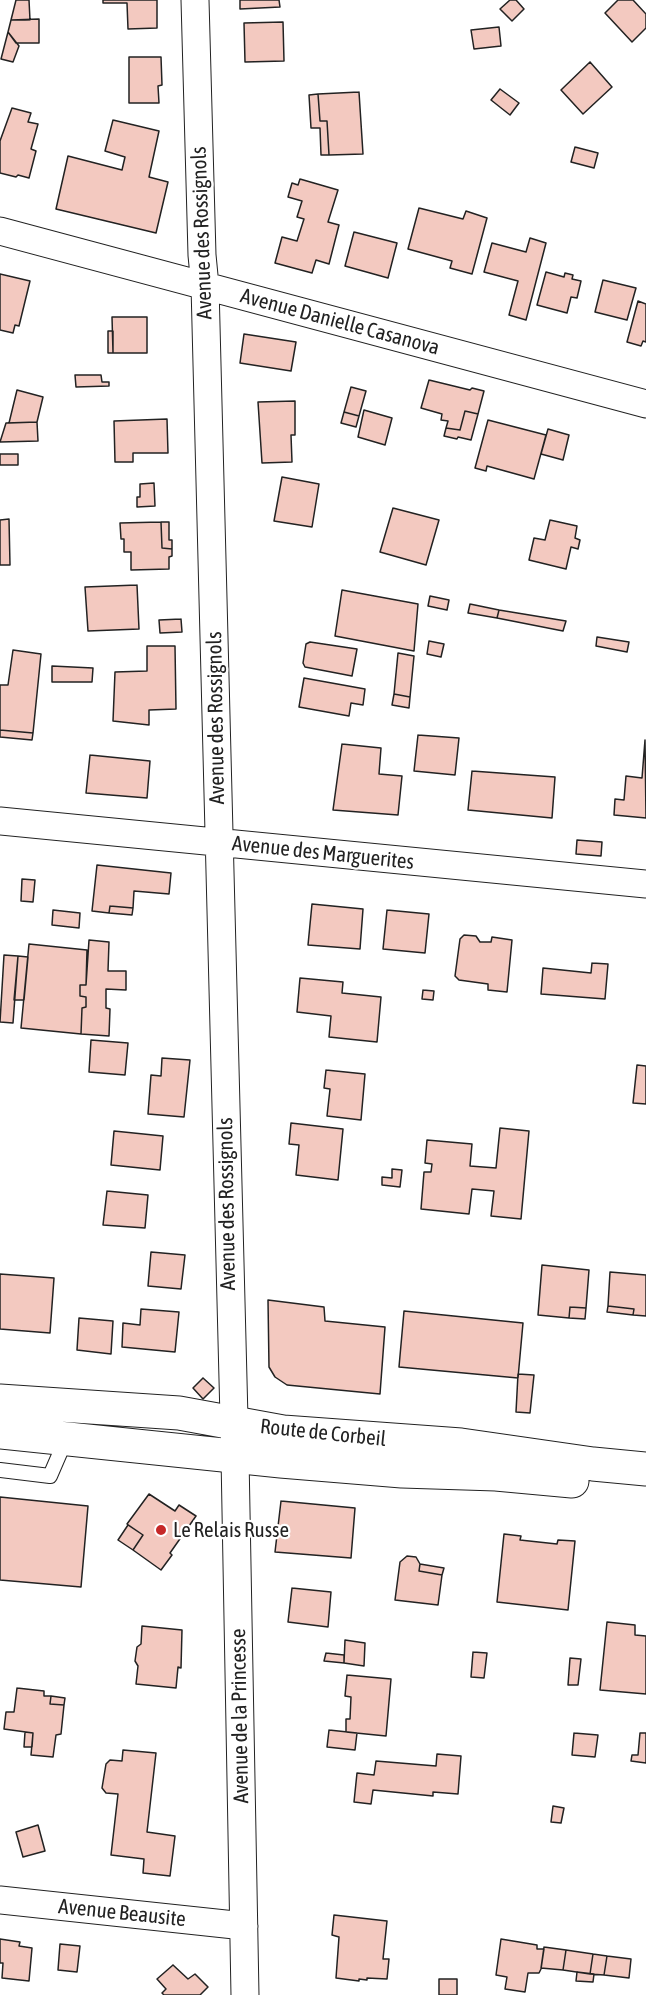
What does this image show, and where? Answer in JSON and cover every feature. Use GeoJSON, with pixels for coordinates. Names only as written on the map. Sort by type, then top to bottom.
{"type":"FeatureCollection","features":[{"type":"Feature","properties":{"kind":"main road","name":"Route de Corbeil"},"geometry":{"type":"LineString","coordinates":[[0,1401],[179,1413],[234,1439],[402,1471],[496,1474],[646,1488]]}},
{"type":"Feature","properties":{"kind":"main road","name":"Route de Corbeil"},"geometry":{"type":"LineString","coordinates":[[0,1432],[66,1439],[234,1439],[283,1432],[462,1445],[593,1464],[646,1469]]}},
{"type":"Feature","properties":{"kind":"street","name":"Avenue des Rossignols"},"geometry":{"type":"LineString","coordinates":[[195,0],[202,255],[205,286],[234,1439]]}},
{"type":"Feature","properties":{"kind":"street","name":"Avenue Danielle Casanova"},"geometry":{"type":"LineString","coordinates":[[0,231],[646,404]]}},
{"type":"Feature","properties":{"kind":"street","name":"Avenue des Marguerites"},"geometry":{"type":"LineString","coordinates":[[0,821],[646,884]]}},
{"type":"Feature","properties":{"kind":"street","name":"Avenue de la Princesse"},"geometry":{"type":"LineString","coordinates":[[234,1439],[245,1995]]}},
{"type":"Feature","properties":{"kind":"street","name":"Avenue Beausite"},"geometry":{"type":"LineString","coordinates":[[0,1900],[244,1926]]}},
{"type":"Feature","properties":{"kind":"lane"},"geometry":{"type":"LineString","coordinates":[[0,1470],[50,1476],[66,1439]]}},
{"type":"Feature","properties":{"kind":"building"},"geometry":{"type":"Polygon","coordinates":[[[16,0],[29,0],[30,20],[11,20],[16,0]]]}},
{"type":"Feature","properties":{"kind":"building"},"geometry":{"type":"Polygon","coordinates":[[[103,0],[157,0],[157,28],[128,29],[127,3],[103,3],[103,0]]]}},
{"type":"Feature","properties":{"kind":"building"},"geometry":{"type":"Polygon","coordinates":[[[240,0],[279,0],[280,7],[240,9],[240,0]]]}},
{"type":"Feature","properties":{"kind":"building"},"geometry":{"type":"Polygon","coordinates":[[[510,0],[516,0],[524,9],[512,21],[500,9],[510,0]]]}},
{"type":"Feature","properties":{"kind":"building"},"geometry":{"type":"Polygon","coordinates":[[[618,0],[633,0],[646,14],[646,28],[632,42],[605,13],[618,0]]]}},
{"type":"Feature","properties":{"kind":"building"},"geometry":{"type":"Polygon","coordinates":[[[39,19],[39,43],[16,43],[8,32],[11,20],[39,19]]]}},
{"type":"Feature","properties":{"kind":"building"},"geometry":{"type":"Polygon","coordinates":[[[283,22],[284,61],[245,62],[244,23],[283,22]]]}},
{"type":"Feature","properties":{"kind":"building"},"geometry":{"type":"Polygon","coordinates":[[[499,27],[501,46],[474,49],[471,30],[499,27]]]}},
{"type":"Feature","properties":{"kind":"building"},"geometry":{"type":"Polygon","coordinates":[[[8,32],[19,46],[13,62],[1,59],[8,32]]]}},
{"type":"Feature","properties":{"kind":"building"},"geometry":{"type":"Polygon","coordinates":[[[129,57],[161,57],[162,85],[158,86],[159,103],[129,103],[129,57]]]}},
{"type":"Feature","properties":{"kind":"building"},"geometry":{"type":"Polygon","coordinates":[[[590,62],[612,87],[583,114],[561,90],[590,62]]]}},
{"type":"Feature","properties":{"kind":"building"},"geometry":{"type":"Polygon","coordinates":[[[500,89],[519,103],[510,115],[491,100],[500,89]]]}},
{"type":"Feature","properties":{"kind":"building"},"geometry":{"type":"Polygon","coordinates":[[[359,92],[363,154],[329,155],[327,121],[320,121],[318,94],[359,92]]]}},
{"type":"Feature","properties":{"kind":"building"},"geometry":{"type":"Polygon","coordinates":[[[318,94],[320,121],[327,121],[329,155],[321,155],[320,128],[311,128],[309,95],[318,94]]]}},
{"type":"Feature","properties":{"kind":"building"},"geometry":{"type":"Polygon","coordinates":[[[12,108],[31,113],[28,122],[38,124],[31,149],[36,151],[29,178],[0,173],[0,141],[12,108]]]}},
{"type":"Feature","properties":{"kind":"building"},"geometry":{"type":"Polygon","coordinates":[[[113,120],[159,131],[149,177],[168,182],[156,233],[56,209],[68,156],[122,170],[125,157],[105,151],[113,120]]]}},
{"type":"Feature","properties":{"kind":"building"},"geometry":{"type":"Polygon","coordinates":[[[575,147],[598,153],[594,168],[571,162],[575,147]]]}},
{"type":"Feature","properties":{"kind":"building"},"geometry":{"type":"Polygon","coordinates":[[[300,179],[338,190],[328,222],[339,225],[329,264],[316,260],[312,273],[275,263],[282,237],[297,241],[304,219],[297,217],[302,201],[288,197],[292,183],[298,185],[300,179]]]}},
{"type":"Feature","properties":{"kind":"building"},"geometry":{"type":"Polygon","coordinates":[[[419,208],[463,219],[466,211],[487,218],[472,274],[450,268],[452,261],[408,249],[419,208]]]}},
{"type":"Feature","properties":{"kind":"building"},"geometry":{"type":"Polygon","coordinates":[[[354,232],[397,243],[388,278],[345,266],[354,232]]]}},
{"type":"Feature","properties":{"kind":"building"},"geometry":{"type":"Polygon","coordinates":[[[530,238],[546,243],[526,320],[509,315],[518,281],[484,272],[492,243],[526,252],[530,238]]]}},
{"type":"Feature","properties":{"kind":"building"},"geometry":{"type":"Polygon","coordinates":[[[546,272],[564,277],[565,273],[573,275],[572,279],[581,281],[577,298],[571,297],[567,313],[537,305],[546,272]]]}},
{"type":"Feature","properties":{"kind":"building"},"geometry":{"type":"Polygon","coordinates":[[[0,274],[30,281],[19,326],[15,325],[13,333],[0,330],[0,274]]]}},
{"type":"Feature","properties":{"kind":"building"},"geometry":{"type":"Polygon","coordinates":[[[603,280],[636,288],[627,320],[595,312],[603,280]]]}},
{"type":"Feature","properties":{"kind":"building"},"geometry":{"type":"Polygon","coordinates":[[[638,301],[646,304],[646,342],[643,341],[641,346],[627,342],[638,301]]]}},
{"type":"Feature","properties":{"kind":"building"},"geometry":{"type":"Polygon","coordinates":[[[112,317],[147,317],[147,353],[113,353],[112,317]]]}},
{"type":"Feature","properties":{"kind":"building"},"geometry":{"type":"Polygon","coordinates":[[[108,331],[113,331],[113,353],[108,353],[108,331]]]}},
{"type":"Feature","properties":{"kind":"building"},"geometry":{"type":"Polygon","coordinates":[[[244,334],[296,342],[291,371],[240,363],[244,334]]]}},
{"type":"Feature","properties":{"kind":"building"},"geometry":{"type":"Polygon","coordinates":[[[75,375],[101,375],[102,382],[109,382],[109,386],[76,387],[75,375]]]}},
{"type":"Feature","properties":{"kind":"building"},"geometry":{"type":"Polygon","coordinates":[[[429,380],[484,391],[478,414],[465,411],[460,430],[446,428],[448,421],[441,420],[442,414],[421,408],[429,380]]]}},
{"type":"Feature","properties":{"kind":"building"},"geometry":{"type":"Polygon","coordinates":[[[351,387],[366,391],[359,416],[344,412],[351,387]]]}},
{"type":"Feature","properties":{"kind":"building"},"geometry":{"type":"Polygon","coordinates":[[[17,390],[43,397],[37,422],[9,423],[17,390]]]}},
{"type":"Feature","properties":{"kind":"building"},"geometry":{"type":"Polygon","coordinates":[[[295,401],[295,435],[291,435],[292,462],[262,463],[258,402],[295,401]]]}},
{"type":"Feature","properties":{"kind":"building"},"geometry":{"type":"Polygon","coordinates":[[[364,410],[392,418],[385,445],[358,437],[364,410]]]}},
{"type":"Feature","properties":{"kind":"building"},"geometry":{"type":"Polygon","coordinates":[[[465,411],[478,414],[471,440],[444,436],[446,428],[460,430],[465,411]]]}},
{"type":"Feature","properties":{"kind":"building"},"geometry":{"type":"Polygon","coordinates":[[[344,412],[359,416],[356,427],[341,423],[344,412]]]}},
{"type":"Feature","properties":{"kind":"building"},"geometry":{"type":"Polygon","coordinates":[[[167,419],[168,453],[133,453],[133,462],[115,462],[114,421],[167,419]]]}},
{"type":"Feature","properties":{"kind":"building"},"geometry":{"type":"Polygon","coordinates":[[[488,420],[546,435],[534,479],[487,466],[486,471],[475,468],[488,420]]]}},
{"type":"Feature","properties":{"kind":"building"},"geometry":{"type":"Polygon","coordinates":[[[37,422],[38,441],[0,442],[6,423],[37,422]]]}},
{"type":"Feature","properties":{"kind":"building"},"geometry":{"type":"Polygon","coordinates":[[[548,429],[569,435],[563,460],[541,454],[548,429]]]}},
{"type":"Feature","properties":{"kind":"building"},"geometry":{"type":"Polygon","coordinates":[[[0,454],[18,454],[18,465],[0,465],[0,454]]]}},
{"type":"Feature","properties":{"kind":"building"},"geometry":{"type":"Polygon","coordinates":[[[282,477],[319,484],[312,527],[274,521],[282,477]]]}},
{"type":"Feature","properties":{"kind":"building"},"geometry":{"type":"Polygon","coordinates":[[[154,483],[155,506],[137,507],[140,484],[154,483]]]}},
{"type":"Feature","properties":{"kind":"building"},"geometry":{"type":"Polygon","coordinates":[[[393,508],[439,520],[426,565],[380,552],[393,508]]]}},
{"type":"Feature","properties":{"kind":"building"},"geometry":{"type":"Polygon","coordinates":[[[9,519],[10,565],[0,565],[0,520],[9,519]]]}},
{"type":"Feature","properties":{"kind":"building"},"geometry":{"type":"Polygon","coordinates":[[[550,520],[577,526],[575,538],[580,540],[578,549],[571,547],[566,569],[529,560],[534,538],[545,540],[550,520]]]}},
{"type":"Feature","properties":{"kind":"building"},"geometry":{"type":"Polygon","coordinates":[[[161,522],[162,548],[172,549],[169,569],[131,570],[131,552],[124,552],[120,523],[161,522]]]}},
{"type":"Feature","properties":{"kind":"building"},"geometry":{"type":"Polygon","coordinates":[[[161,522],[169,522],[169,540],[172,540],[172,549],[162,548],[161,522]]]}},
{"type":"Feature","properties":{"kind":"building"},"geometry":{"type":"Polygon","coordinates":[[[137,585],[139,629],[88,631],[85,587],[137,585]]]}},
{"type":"Feature","properties":{"kind":"building"},"geometry":{"type":"Polygon","coordinates":[[[342,590],[418,604],[414,651],[335,636],[342,590]]]}},
{"type":"Feature","properties":{"kind":"building"},"geometry":{"type":"Polygon","coordinates":[[[430,596],[449,600],[447,610],[428,606],[430,596]]]}},
{"type":"Feature","properties":{"kind":"building"},"geometry":{"type":"Polygon","coordinates":[[[470,604],[499,610],[497,618],[468,613],[470,604]]]}},
{"type":"Feature","properties":{"kind":"building"},"geometry":{"type":"Polygon","coordinates":[[[499,610],[566,621],[563,631],[497,618],[499,610]]]}},
{"type":"Feature","properties":{"kind":"building"},"geometry":{"type":"Polygon","coordinates":[[[181,619],[182,632],[160,633],[159,620],[181,619]]]}},
{"type":"Feature","properties":{"kind":"building"},"geometry":{"type":"Polygon","coordinates":[[[597,637],[629,642],[627,652],[596,646],[597,637]]]}},
{"type":"Feature","properties":{"kind":"building"},"geometry":{"type":"Polygon","coordinates":[[[429,641],[444,644],[441,657],[427,654],[429,641]]]}},
{"type":"Feature","properties":{"kind":"building"},"geometry":{"type":"Polygon","coordinates":[[[310,642],[357,649],[352,676],[305,667],[303,663],[306,644],[310,642]]]}},
{"type":"Feature","properties":{"kind":"building"},"geometry":{"type":"Polygon","coordinates":[[[147,646],[175,646],[176,709],[149,710],[149,725],[113,721],[115,672],[147,671],[147,646]]]}},
{"type":"Feature","properties":{"kind":"building"},"geometry":{"type":"Polygon","coordinates":[[[13,650],[41,654],[33,733],[0,730],[0,685],[8,685],[13,650]]]}},
{"type":"Feature","properties":{"kind":"building"},"geometry":{"type":"Polygon","coordinates":[[[398,653],[414,656],[410,697],[394,694],[398,653]]]}},
{"type":"Feature","properties":{"kind":"building"},"geometry":{"type":"Polygon","coordinates":[[[52,666],[93,668],[92,682],[52,682],[52,666]]]}},
{"type":"Feature","properties":{"kind":"building"},"geometry":{"type":"Polygon","coordinates":[[[304,678],[365,689],[363,705],[351,703],[349,716],[299,707],[304,678]]]}},
{"type":"Feature","properties":{"kind":"building"},"geometry":{"type":"Polygon","coordinates":[[[394,694],[410,697],[409,708],[392,705],[394,694]]]}},
{"type":"Feature","properties":{"kind":"building"},"geometry":{"type":"Polygon","coordinates":[[[0,730],[33,733],[32,740],[0,737],[0,730]]]}},
{"type":"Feature","properties":{"kind":"building"},"geometry":{"type":"Polygon","coordinates":[[[418,735],[459,738],[455,775],[414,771],[418,735]]]}},
{"type":"Feature","properties":{"kind":"building"},"geometry":{"type":"Polygon","coordinates":[[[645,740],[646,818],[614,815],[615,799],[624,800],[626,776],[642,778],[645,740]]]}},
{"type":"Feature","properties":{"kind":"building"},"geometry":{"type":"Polygon","coordinates":[[[342,744],[381,748],[379,774],[402,776],[398,815],[333,810],[342,744]]]}},
{"type":"Feature","properties":{"kind":"building"},"geometry":{"type":"Polygon","coordinates":[[[90,755],[150,761],[147,798],[86,793],[90,755]]]}},
{"type":"Feature","properties":{"kind":"building"},"geometry":{"type":"Polygon","coordinates":[[[472,771],[555,777],[552,818],[468,810],[472,771]]]}},
{"type":"Feature","properties":{"kind":"building"},"geometry":{"type":"Polygon","coordinates":[[[577,840],[602,842],[601,856],[576,854],[577,840]]]}},
{"type":"Feature","properties":{"kind":"building"},"geometry":{"type":"Polygon","coordinates":[[[97,865],[171,873],[169,894],[134,891],[133,908],[110,906],[109,913],[92,911],[97,865]]]}},
{"type":"Feature","properties":{"kind":"building"},"geometry":{"type":"Polygon","coordinates":[[[22,879],[35,880],[33,902],[21,901],[22,879]]]}},
{"type":"Feature","properties":{"kind":"building"},"geometry":{"type":"Polygon","coordinates":[[[312,904],[363,909],[360,949],[308,945],[312,904]]]}},
{"type":"Feature","properties":{"kind":"building"},"geometry":{"type":"Polygon","coordinates":[[[110,906],[133,908],[132,915],[109,913],[110,906]]]}},
{"type":"Feature","properties":{"kind":"building"},"geometry":{"type":"Polygon","coordinates":[[[53,910],[80,913],[79,928],[52,925],[53,910]]]}},
{"type":"Feature","properties":{"kind":"building"},"geometry":{"type":"Polygon","coordinates":[[[387,910],[429,914],[425,953],[383,949],[387,910]]]}},
{"type":"Feature","properties":{"kind":"building"},"geometry":{"type":"Polygon","coordinates":[[[464,935],[476,936],[480,942],[491,942],[492,937],[512,940],[507,992],[488,990],[488,984],[459,980],[455,976],[460,939],[464,935]]]}},
{"type":"Feature","properties":{"kind":"building"},"geometry":{"type":"Polygon","coordinates":[[[89,940],[109,942],[108,971],[126,971],[126,990],[106,989],[106,1008],[110,1009],[109,1036],[81,1034],[82,1008],[86,1007],[86,997],[80,996],[80,985],[86,985],[89,940]]]}},
{"type":"Feature","properties":{"kind":"building"},"geometry":{"type":"Polygon","coordinates":[[[29,944],[87,950],[86,985],[80,985],[80,996],[86,997],[86,1007],[82,1008],[81,1034],[21,1028],[29,944]]]}},
{"type":"Feature","properties":{"kind":"building"},"geometry":{"type":"Polygon","coordinates":[[[4,955],[18,956],[13,1023],[0,1022],[4,955]]]}},
{"type":"Feature","properties":{"kind":"building"},"geometry":{"type":"Polygon","coordinates":[[[18,956],[28,957],[24,1000],[14,1000],[18,956]]]}},
{"type":"Feature","properties":{"kind":"building"},"geometry":{"type":"Polygon","coordinates":[[[592,963],[608,964],[605,999],[541,994],[543,968],[591,973],[592,963]]]}},
{"type":"Feature","properties":{"kind":"building"},"geometry":{"type":"Polygon","coordinates":[[[300,978],[343,982],[342,993],[381,997],[377,1042],[329,1037],[331,1016],[297,1012],[300,978]]]}},
{"type":"Feature","properties":{"kind":"building"},"geometry":{"type":"Polygon","coordinates":[[[423,990],[434,991],[433,1000],[422,999],[423,990]]]}},
{"type":"Feature","properties":{"kind":"building"},"geometry":{"type":"Polygon","coordinates":[[[91,1040],[128,1043],[125,1075],[89,1072],[91,1040]]]}},
{"type":"Feature","properties":{"kind":"building"},"geometry":{"type":"Polygon","coordinates":[[[162,1058],[190,1060],[184,1117],[148,1114],[151,1075],[161,1076],[162,1058]]]}},
{"type":"Feature","properties":{"kind":"building"},"geometry":{"type":"Polygon","coordinates":[[[637,1065],[646,1066],[646,1104],[633,1103],[637,1065]]]}},
{"type":"Feature","properties":{"kind":"building"},"geometry":{"type":"Polygon","coordinates":[[[326,1070],[365,1074],[361,1120],[327,1116],[330,1089],[324,1088],[326,1070]]]}},
{"type":"Feature","properties":{"kind":"building"},"geometry":{"type":"Polygon","coordinates":[[[291,1123],[343,1129],[338,1180],[296,1175],[299,1145],[289,1144],[291,1123]]]}},
{"type":"Feature","properties":{"kind":"building"},"geometry":{"type":"Polygon","coordinates":[[[500,1128],[529,1131],[521,1219],[491,1216],[494,1191],[472,1189],[469,1214],[421,1209],[424,1172],[431,1172],[432,1164],[425,1163],[427,1140],[472,1144],[470,1166],[496,1168],[500,1128]]]}},
{"type":"Feature","properties":{"kind":"building"},"geometry":{"type":"Polygon","coordinates":[[[114,1131],[163,1136],[160,1170],[111,1165],[114,1131]]]}},
{"type":"Feature","properties":{"kind":"building"},"geometry":{"type":"Polygon","coordinates":[[[392,1169],[402,1170],[400,1187],[382,1185],[382,1177],[392,1178],[392,1169]]]}},
{"type":"Feature","properties":{"kind":"building"},"geometry":{"type":"Polygon","coordinates":[[[107,1191],[148,1195],[145,1228],[103,1225],[107,1191]]]}},
{"type":"Feature","properties":{"kind":"building"},"geometry":{"type":"Polygon","coordinates":[[[151,1252],[185,1255],[181,1289],[148,1286],[151,1252]]]}},
{"type":"Feature","properties":{"kind":"building"},"geometry":{"type":"Polygon","coordinates":[[[542,1265],[589,1270],[586,1308],[570,1307],[569,1318],[538,1315],[542,1265]]]}},
{"type":"Feature","properties":{"kind":"building"},"geometry":{"type":"Polygon","coordinates":[[[610,1272],[646,1275],[646,1316],[633,1315],[634,1309],[608,1306],[610,1272]]]}},
{"type":"Feature","properties":{"kind":"building"},"geometry":{"type":"Polygon","coordinates":[[[0,1274],[54,1278],[50,1333],[0,1329],[0,1274]]]}},
{"type":"Feature","properties":{"kind":"building"},"geometry":{"type":"Polygon","coordinates":[[[268,1300],[324,1307],[325,1321],[385,1327],[380,1394],[287,1385],[275,1377],[269,1367],[268,1300]]]}},
{"type":"Feature","properties":{"kind":"building"},"geometry":{"type":"Polygon","coordinates":[[[608,1306],[634,1309],[633,1315],[607,1312],[608,1306]]]}},
{"type":"Feature","properties":{"kind":"building"},"geometry":{"type":"Polygon","coordinates":[[[570,1307],[586,1308],[585,1319],[569,1318],[570,1307]]]}},
{"type":"Feature","properties":{"kind":"building"},"geometry":{"type":"Polygon","coordinates":[[[141,1309],[179,1312],[175,1352],[122,1347],[123,1323],[140,1325],[141,1309]]]}},
{"type":"Feature","properties":{"kind":"building"},"geometry":{"type":"Polygon","coordinates":[[[404,1311],[523,1323],[518,1378],[399,1367],[404,1311]]]}},
{"type":"Feature","properties":{"kind":"building"},"geometry":{"type":"Polygon","coordinates":[[[79,1318],[113,1321],[111,1354],[77,1350],[79,1318]]]}},
{"type":"Feature","properties":{"kind":"building"},"geometry":{"type":"Polygon","coordinates":[[[518,1374],[534,1375],[530,1413],[516,1412],[518,1374]]]}},
{"type":"Feature","properties":{"kind":"building"},"geometry":{"type":"Polygon","coordinates":[[[203,1378],[214,1388],[203,1399],[193,1388],[203,1378]]]}},
{"type":"Feature","properties":{"kind":"building","name":"Le Relais Russe"},"geometry":{"type":"Polygon","coordinates":[[[149,1494],[175,1511],[179,1505],[196,1516],[161,1570],[133,1550],[143,1535],[127,1524],[149,1494]]]}},
{"type":"Feature","properties":{"kind":"building"},"geometry":{"type":"Polygon","coordinates":[[[0,1497],[88,1506],[81,1587],[0,1580],[0,1497]]]}},
{"type":"Feature","properties":{"kind":"building"},"geometry":{"type":"Polygon","coordinates":[[[281,1501],[355,1508],[351,1558],[275,1552],[281,1501]]]}},
{"type":"Feature","properties":{"kind":"building"},"geometry":{"type":"Polygon","coordinates":[[[128,1525],[143,1535],[133,1550],[118,1540],[128,1525]]]}},
{"type":"Feature","properties":{"kind":"building"},"geometry":{"type":"Polygon","coordinates":[[[504,1534],[521,1536],[520,1540],[557,1544],[558,1540],[575,1541],[568,1610],[497,1602],[504,1534]]]}},
{"type":"Feature","properties":{"kind":"building"},"geometry":{"type":"Polygon","coordinates":[[[407,1556],[416,1557],[420,1564],[419,1571],[442,1575],[438,1605],[395,1600],[400,1562],[407,1556]]]}},
{"type":"Feature","properties":{"kind":"building"},"geometry":{"type":"Polygon","coordinates":[[[420,1564],[444,1568],[442,1575],[419,1571],[420,1564]]]}},
{"type":"Feature","properties":{"kind":"building"},"geometry":{"type":"Polygon","coordinates":[[[292,1588],[331,1592],[328,1627],[288,1622],[292,1588]]]}},
{"type":"Feature","properties":{"kind":"building"},"geometry":{"type":"Polygon","coordinates":[[[607,1622],[635,1625],[635,1635],[646,1636],[646,1694],[600,1690],[607,1622]]]}},
{"type":"Feature","properties":{"kind":"building"},"geometry":{"type":"Polygon","coordinates":[[[142,1626],[182,1630],[181,1668],[178,1667],[176,1688],[136,1684],[138,1666],[135,1661],[137,1647],[141,1644],[142,1626]]]}},
{"type":"Feature","properties":{"kind":"building"},"geometry":{"type":"Polygon","coordinates":[[[345,1640],[365,1643],[364,1666],[344,1663],[345,1640]]]}},
{"type":"Feature","properties":{"kind":"building"},"geometry":{"type":"Polygon","coordinates":[[[473,1652],[487,1653],[484,1678],[471,1677],[473,1652]]]}},
{"type":"Feature","properties":{"kind":"building"},"geometry":{"type":"Polygon","coordinates":[[[326,1653],[344,1655],[344,1663],[324,1661],[326,1653]]]}},
{"type":"Feature","properties":{"kind":"building"},"geometry":{"type":"Polygon","coordinates":[[[570,1658],[581,1659],[578,1685],[568,1685],[570,1658]]]}},
{"type":"Feature","properties":{"kind":"building"},"geometry":{"type":"Polygon","coordinates":[[[347,1675],[391,1679],[386,1736],[346,1732],[346,1719],[350,1719],[351,1697],[345,1696],[347,1675]]]}},
{"type":"Feature","properties":{"kind":"building"},"geometry":{"type":"Polygon","coordinates":[[[17,1688],[44,1691],[44,1696],[51,1696],[50,1704],[64,1705],[61,1734],[56,1735],[53,1757],[31,1755],[33,1733],[4,1729],[6,1712],[14,1712],[17,1688]]]}},
{"type":"Feature","properties":{"kind":"building"},"geometry":{"type":"Polygon","coordinates":[[[51,1696],[65,1698],[64,1705],[50,1704],[51,1696]]]}},
{"type":"Feature","properties":{"kind":"building"},"geometry":{"type":"Polygon","coordinates":[[[329,1730],[357,1733],[355,1750],[327,1747],[329,1730]]]}},
{"type":"Feature","properties":{"kind":"building"},"geometry":{"type":"Polygon","coordinates":[[[25,1732],[33,1733],[32,1747],[24,1747],[25,1732]]]}},
{"type":"Feature","properties":{"kind":"building"},"geometry":{"type":"Polygon","coordinates":[[[574,1733],[598,1735],[595,1757],[572,1755],[574,1733]]]}},
{"type":"Feature","properties":{"kind":"building"},"geometry":{"type":"Polygon","coordinates":[[[640,1733],[646,1733],[646,1763],[631,1761],[632,1755],[638,1755],[640,1733]]]}},
{"type":"Feature","properties":{"kind":"building"},"geometry":{"type":"Polygon","coordinates":[[[123,1750],[156,1753],[147,1832],[175,1836],[170,1876],[143,1873],[144,1859],[111,1855],[118,1794],[106,1793],[102,1788],[106,1764],[110,1760],[122,1761],[123,1750]]]}},
{"type":"Feature","properties":{"kind":"building"},"geometry":{"type":"Polygon","coordinates":[[[437,1754],[461,1756],[458,1794],[433,1792],[433,1796],[373,1790],[371,1804],[354,1802],[357,1773],[374,1775],[376,1761],[436,1766],[437,1754]]]}},
{"type":"Feature","properties":{"kind":"building"},"geometry":{"type":"Polygon","coordinates":[[[553,1806],[564,1808],[561,1823],[551,1822],[553,1806]]]}},
{"type":"Feature","properties":{"kind":"building"},"geometry":{"type":"Polygon","coordinates":[[[38,1825],[45,1851],[23,1857],[16,1832],[38,1825]]]}},
{"type":"Feature","properties":{"kind":"building"},"geometry":{"type":"Polygon","coordinates":[[[334,1915],[387,1921],[383,1959],[389,1959],[387,1979],[367,1978],[367,1980],[359,1979],[359,1981],[336,1978],[339,1937],[332,1935],[334,1915]]]}},
{"type":"Feature","properties":{"kind":"building"},"geometry":{"type":"Polygon","coordinates":[[[0,1939],[20,1942],[19,1946],[32,1948],[29,1981],[2,1978],[0,1939]]]}},
{"type":"Feature","properties":{"kind":"building"},"geometry":{"type":"Polygon","coordinates":[[[501,1939],[537,1945],[537,1949],[544,1949],[541,1969],[539,1973],[528,1973],[525,1992],[505,1989],[507,1977],[496,1975],[501,1939]]]}},
{"type":"Feature","properties":{"kind":"building"},"geometry":{"type":"Polygon","coordinates":[[[60,1944],[80,1946],[77,1972],[58,1970],[60,1944]]]}},
{"type":"Feature","properties":{"kind":"building"},"geometry":{"type":"Polygon","coordinates":[[[544,1947],[566,1950],[563,1970],[541,1968],[544,1947]]]}},
{"type":"Feature","properties":{"kind":"building"},"geometry":{"type":"Polygon","coordinates":[[[566,1950],[593,1954],[590,1974],[563,1970],[566,1950]]]}},
{"type":"Feature","properties":{"kind":"building"},"geometry":{"type":"Polygon","coordinates":[[[593,1954],[607,1956],[604,1975],[590,1974],[593,1954]]]}},
{"type":"Feature","properties":{"kind":"building"},"geometry":{"type":"Polygon","coordinates":[[[607,1956],[631,1959],[629,1978],[604,1975],[607,1956]]]}},
{"type":"Feature","properties":{"kind":"building"},"geometry":{"type":"Polygon","coordinates":[[[173,1965],[188,1979],[195,1974],[208,1987],[200,1995],[164,1995],[162,1993],[166,1989],[157,1979],[173,1965]]]}},
{"type":"Feature","properties":{"kind":"building"},"geometry":{"type":"Polygon","coordinates":[[[577,1972],[594,1974],[593,1982],[576,1981],[577,1972]]]}},
{"type":"Feature","properties":{"kind":"building"},"geometry":{"type":"Polygon","coordinates":[[[439,1979],[457,1979],[457,1995],[439,1995],[439,1979]]]}},
{"type":"Feature","properties":{"kind":"place","name":"Le Relais Russe"},"geometry":{"type":"Point","coordinates":[161,1530]}}]}
